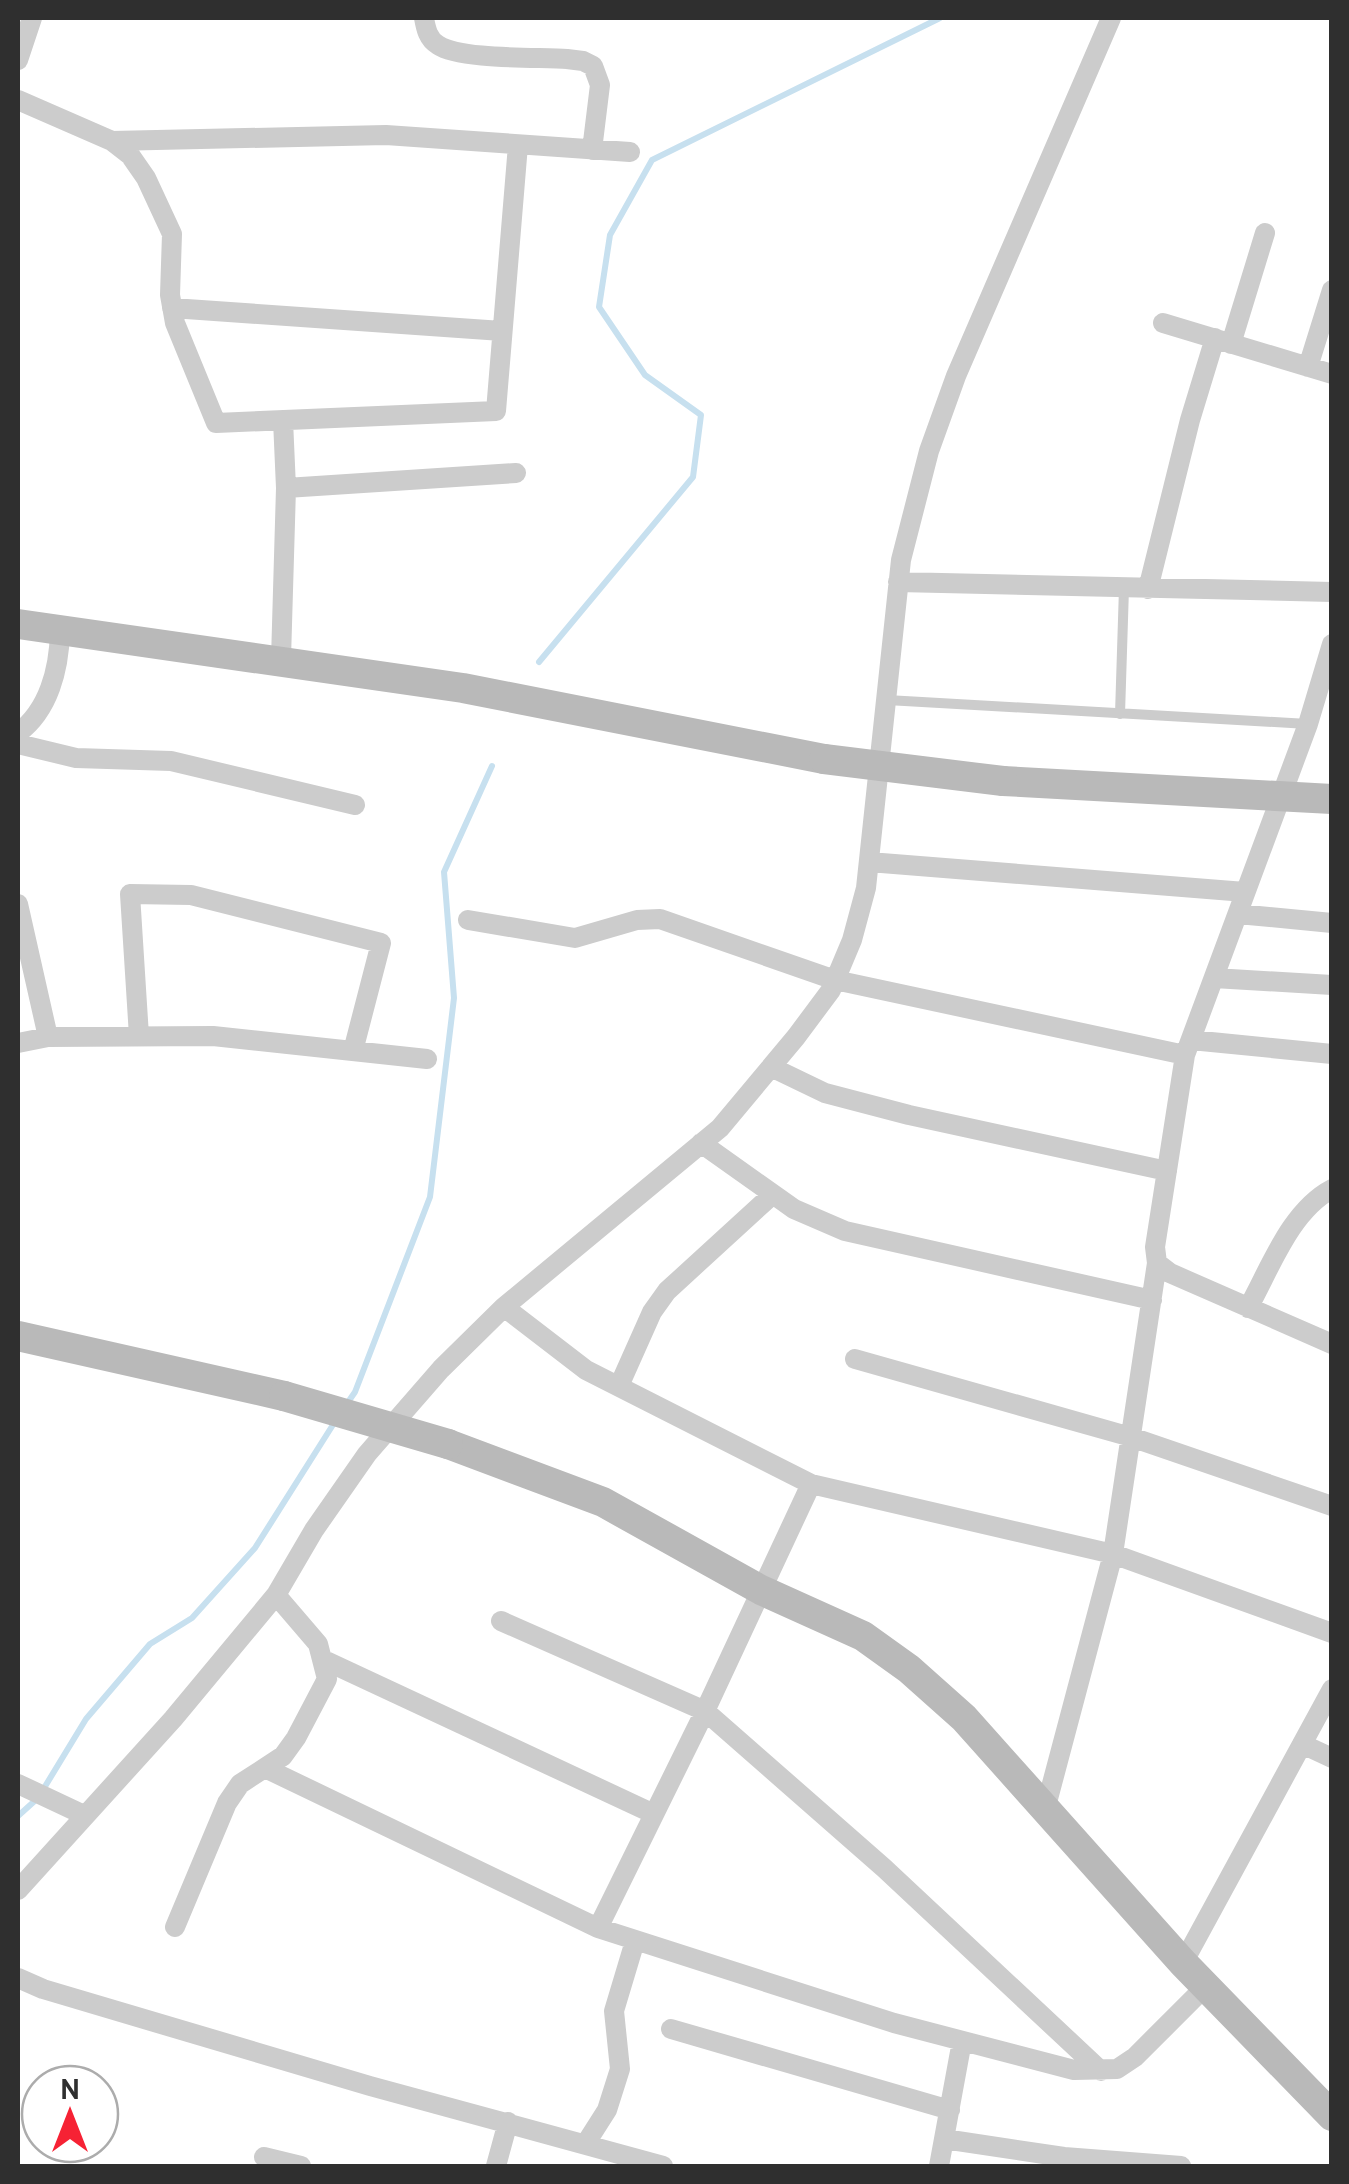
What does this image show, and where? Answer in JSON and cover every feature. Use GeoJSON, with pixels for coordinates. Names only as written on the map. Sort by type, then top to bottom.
{"type":"FeatureCollection","features":[{"type":"Feature","properties":{"kind":"street"},"geometry":{"type":"LineString","coordinates":[[18,60],[32,18]]}},
{"type":"Feature","properties":{"kind":"street"},"geometry":{"type":"LineString","coordinates":[[424,18],[428,35],[437,45],[456,53],[582,60],[593,66],[600,85],[592,150]]}},
{"type":"Feature","properties":{"kind":"street"},"geometry":{"type":"LineString","coordinates":[[18,1890],[173,1718],[276,1596],[314,1530],[367,1454],[441,1369],[504,1307],[720,1128],[796,1037],[835,980],[852,940],[870,862],[900,560],[929,450],[956,376],[1110,18]]}},
{"type":"Feature","properties":{"kind":"street"},"geometry":{"type":"LineString","coordinates":[[18,100],[112,141],[130,155],[172,234],[172,308],[182,347],[216,423],[496,411],[518,146]]}},
{"type":"Feature","properties":{"kind":"street"},"geometry":{"type":"LineString","coordinates":[[112,141],[386,135],[630,152]]}},
{"type":"Feature","properties":{"kind":"street"},"geometry":{"type":"LineString","coordinates":[[1148,589],[1190,420],[1265,233]]}},
{"type":"Feature","properties":{"kind":"street"},"geometry":{"type":"LineString","coordinates":[[1308,367],[1332,290]]}},
{"type":"Feature","properties":{"kind":"street"},"geometry":{"type":"LineString","coordinates":[[172,308],[502,331]]}},
{"type":"Feature","properties":{"kind":"street"},"geometry":{"type":"LineString","coordinates":[[1162,323],[1332,374]]}},
{"type":"Feature","properties":{"kind":"street"},"geometry":{"type":"LineString","coordinates":[[281,659],[286,488],[283,420]]}},
{"type":"Feature","properties":{"kind":"street"},"geometry":{"type":"LineString","coordinates":[[286,488],[516,473]]}},
{"type":"Feature","properties":{"kind":"street"},"geometry":{"type":"LineString","coordinates":[[898,582],[1332,592]]}},
{"type":"Feature","properties":{"kind":"street"},"geometry":{"type":"LineString","coordinates":[[18,624],[463,688],[824,759],[1002,781],[1332,799]]}},
{"type":"Feature","properties":{"kind":"street"},"geometry":{"type":"LineString","coordinates":[[18,733],[28,726],[48,694],[59,667],[60,632]]}},
{"type":"Feature","properties":{"kind":"street"},"geometry":{"type":"LineString","coordinates":[[1046,1810],[1113,1554],[1158,1263],[1155,1246],[1188,1048],[1308,724],[1332,644]]}},
{"type":"Feature","properties":{"kind":"street"},"geometry":{"type":"LineString","coordinates":[[18,744],[76,758],[171,761],[355,805]]}},
{"type":"Feature","properties":{"kind":"street"},"geometry":{"type":"LineString","coordinates":[[870,862],[1246,892]]}},
{"type":"Feature","properties":{"kind":"street"},"geometry":{"type":"LineString","coordinates":[[139,1036],[130,894],[191,895],[381,943],[353,1051]]}},
{"type":"Feature","properties":{"kind":"street"},"geometry":{"type":"LineString","coordinates":[[18,904],[48,1038]]}},
{"type":"Feature","properties":{"kind":"street"},"geometry":{"type":"LineString","coordinates":[[1238,914],[1332,923]]}},
{"type":"Feature","properties":{"kind":"street"},"geometry":{"type":"LineString","coordinates":[[468,920],[575,938],[637,920],[660,919],[835,980],[1188,1048],[1332,1054]]}},
{"type":"Feature","properties":{"kind":"street"},"geometry":{"type":"LineString","coordinates":[[1214,978],[1332,985]]}},
{"type":"Feature","properties":{"kind":"street"},"geometry":{"type":"LineString","coordinates":[[18,1043],[48,1038],[214,1036],[427,1059]]}},
{"type":"Feature","properties":{"kind":"street"},"geometry":{"type":"LineString","coordinates":[[771,1067],[824,1093],[1167,1171]]}},
{"type":"Feature","properties":{"kind":"street"},"geometry":{"type":"LineString","coordinates":[[701,1144],[794,1209],[845,1231],[1152,1300]]}},
{"type":"Feature","properties":{"kind":"street"},"geometry":{"type":"LineString","coordinates":[[1248,1308],[1298,1219],[1332,1189]]}},
{"type":"Feature","properties":{"kind":"street"},"geometry":{"type":"LineString","coordinates":[[619,1386],[652,1312],[667,1291],[773,1194]]}},
{"type":"Feature","properties":{"kind":"street"},"geometry":{"type":"LineString","coordinates":[[1158,1263],[1170,1273],[1332,1344]]}},
{"type":"Feature","properties":{"kind":"street"},"geometry":{"type":"LineString","coordinates":[[504,1307],[586,1370],[811,1484],[1113,1554],[1332,1633]]}},
{"type":"Feature","properties":{"kind":"street"},"geometry":{"type":"LineString","coordinates":[[18,1336],[284,1396],[448,1444],[604,1502],[761,1590],[863,1636],[909,1669],[964,1718],[1184,1963],[1332,2116]]}},
{"type":"Feature","properties":{"kind":"street"},"geometry":{"type":"LineString","coordinates":[[854,1359],[1131,1436],[1332,1506]]}},
{"type":"Feature","properties":{"kind":"street"},"geometry":{"type":"LineString","coordinates":[[598,1928],[811,1484]]}},
{"type":"Feature","properties":{"kind":"street"},"geometry":{"type":"LineString","coordinates":[[175,1928],[227,1803],[240,1784],[283,1756],[328,1679],[318,1644],[276,1596]]}},
{"type":"Feature","properties":{"kind":"street"},"geometry":{"type":"LineString","coordinates":[[501,1621],[705,1711],[884,1868],[1102,2071]]}},
{"type":"Feature","properties":{"kind":"street"},"geometry":{"type":"LineString","coordinates":[[324,1660],[654,1814]]}},
{"type":"Feature","properties":{"kind":"street"},"geometry":{"type":"LineString","coordinates":[[1184,1963],[1332,1689]]}},
{"type":"Feature","properties":{"kind":"street"},"geometry":{"type":"LineString","coordinates":[[1302,1744],[1332,1758]]}},
{"type":"Feature","properties":{"kind":"street"},"geometry":{"type":"LineString","coordinates":[[267,1769],[598,1928],[894,2023],[1074,2070],[1117,2069],[1135,2057],[1206,1986]]}},
{"type":"Feature","properties":{"kind":"street"},"geometry":{"type":"LineString","coordinates":[[31,1790],[84,1815]]}},
{"type":"Feature","properties":{"kind":"street"},"geometry":{"type":"LineString","coordinates":[[586,2144],[607,2110],[620,2069],[614,2011],[635,1941]]}},
{"type":"Feature","properties":{"kind":"street"},"geometry":{"type":"LineString","coordinates":[[18,1978],[43,1990],[370,2086],[663,2166]]}},
{"type":"Feature","properties":{"kind":"street"},"geometry":{"type":"LineString","coordinates":[[670,2029],[950,2110]]}},
{"type":"Feature","properties":{"kind":"street"},"geometry":{"type":"LineString","coordinates":[[940,2166],[962,2041]]}},
{"type":"Feature","properties":{"kind":"street"},"geometry":{"type":"LineString","coordinates":[[496,2166],[508,2122]]}},
{"type":"Feature","properties":{"kind":"street"},"geometry":{"type":"LineString","coordinates":[[944,2138],[1064,2158],[1182,2166]]}},
{"type":"Feature","properties":{"kind":"street"},"geometry":{"type":"LineString","coordinates":[[264,2156],[302,2166]]}},
{"type":"Feature","properties":{"kind":"lane"},"geometry":{"type":"LineString","coordinates":[[1120,714],[1124,588]]}},
{"type":"Feature","properties":{"kind":"lane"},"geometry":{"type":"LineString","coordinates":[[887,700],[1308,724]]}},
{"type":"Feature","properties":{"kind":"waterway"},"geometry":{"type":"LineString","coordinates":[[539,662],[693,477],[701,415],[645,375],[599,307],[610,235],[652,160],[940,18]]}},
{"type":"Feature","properties":{"kind":"waterway"},"geometry":{"type":"LineString","coordinates":[[346,1405],[355,1392],[430,1197],[454,998],[444,872],[492,766]]}},
{"type":"Feature","properties":{"kind":"waterway"},"geometry":{"type":"LineString","coordinates":[[18,1816],[38,1798],[86,1719],[150,1644],[192,1618],[255,1548],[336,1420]]}}]}
